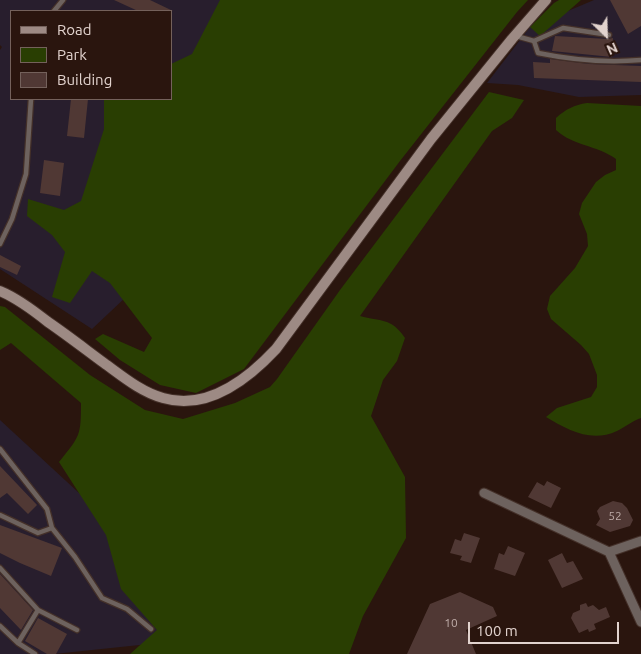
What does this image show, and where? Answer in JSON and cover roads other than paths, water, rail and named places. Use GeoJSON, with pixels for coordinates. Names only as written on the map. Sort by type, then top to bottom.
{"type":"FeatureCollection","features":[{"type":"Feature","properties":{"kind":"main road"},"geometry":{"type":"LineString","coordinates":[[0,291],[30,308],[118,374],[150,393],[166,399],[184,401],[200,399],[224,391],[254,372],[276,349],[431,140],[514,36],[546,0]]}},
{"type":"Feature","properties":{"kind":"street"},"geometry":{"type":"LineString","coordinates":[[484,493],[609,552],[641,622]]}},
{"type":"Feature","properties":{"kind":"street"},"geometry":{"type":"LineString","coordinates":[[609,552],[641,541]]}},
{"type":"Feature","properties":{"kind":"lane"},"geometry":{"type":"LineString","coordinates":[[55,10],[63,0]]}},
{"type":"Feature","properties":{"kind":"lane"},"geometry":{"type":"LineString","coordinates":[[514,36],[534,41],[563,28],[609,35]]}},
{"type":"Feature","properties":{"kind":"lane"},"geometry":{"type":"LineString","coordinates":[[534,41],[538,53],[570,59],[641,60]]}},
{"type":"Feature","properties":{"kind":"lane"},"geometry":{"type":"LineString","coordinates":[[0,244],[12,219],[26,174],[31,100]]}},
{"type":"Feature","properties":{"kind":"lane"},"geometry":{"type":"LineString","coordinates":[[0,449],[47,510],[52,528],[75,557],[102,598],[127,609],[151,629]]}},
{"type":"Feature","properties":{"kind":"lane"},"geometry":{"type":"LineString","coordinates":[[0,515],[38,533],[52,528]]}},
{"type":"Feature","properties":{"kind":"lane"},"geometry":{"type":"LineString","coordinates":[[0,568],[38,610],[77,630]]}},
{"type":"Feature","properties":{"kind":"lane"},"geometry":{"type":"LineString","coordinates":[[18,643],[38,610]]}},
{"type":"Feature","properties":{"kind":"lane"},"geometry":{"type":"LineString","coordinates":[[0,626],[18,643],[35,654]]}}]}
